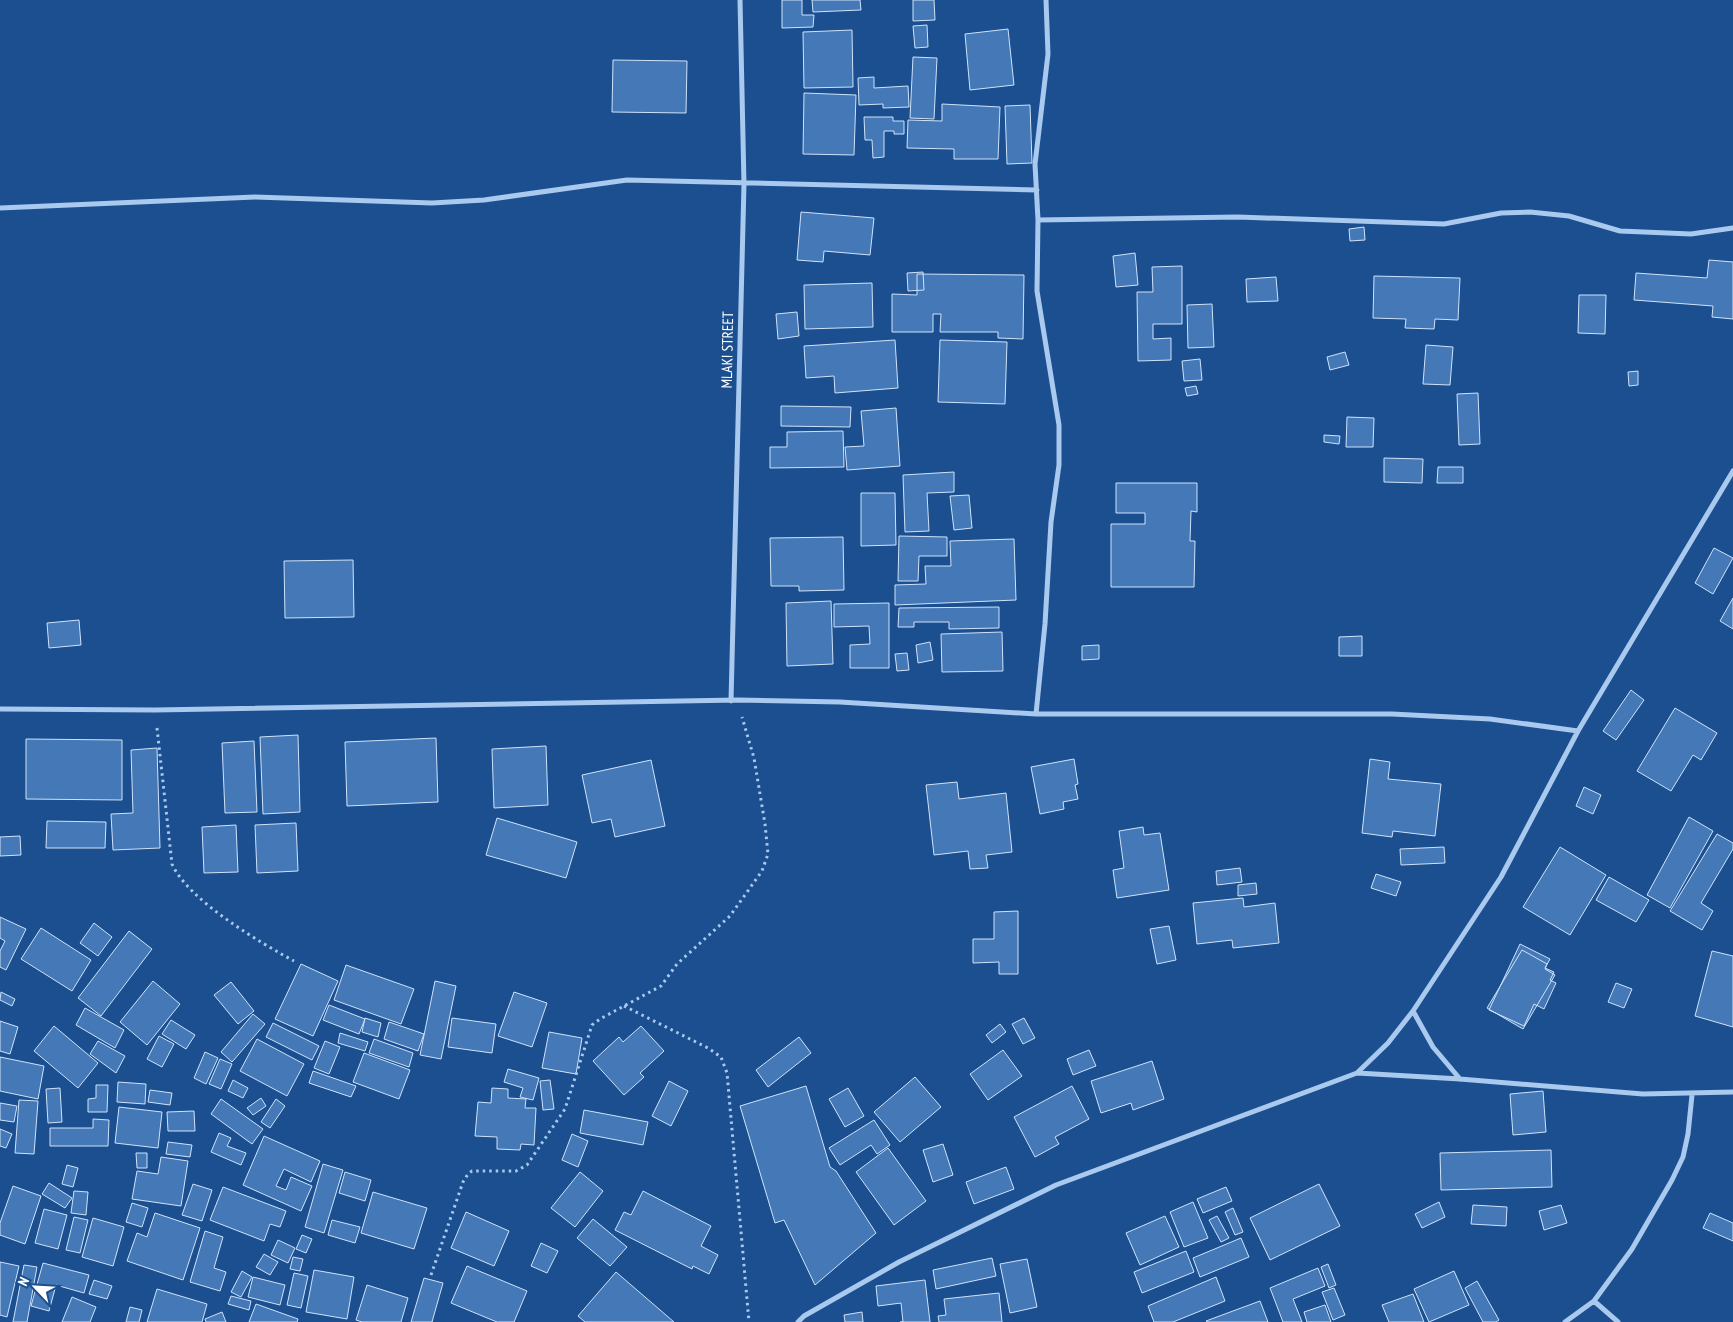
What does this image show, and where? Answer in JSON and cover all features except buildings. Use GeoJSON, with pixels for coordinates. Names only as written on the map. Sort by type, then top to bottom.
{"type":"FeatureCollection","features":[{"type":"Feature","properties":{"kind":"street","name":"MLAKI STREET"},"geometry":{"type":"LineString","coordinates":[[731,701],[744,184],[740,0]]}},
{"type":"Feature","properties":{"kind":"street"},"geometry":{"type":"LineString","coordinates":[[1036,714],[1045,624],[1051,522],[1059,465],[1060,425],[1037,292],[1038,220],[1035,164],[1048,54],[1046,0]]}},
{"type":"Feature","properties":{"kind":"street"},"geometry":{"type":"LineString","coordinates":[[0,208],[256,197],[432,203],[484,200],[627,180],[1036,190]]}},
{"type":"Feature","properties":{"kind":"street"},"geometry":{"type":"LineString","coordinates":[[1038,220],[1238,217],[1444,224],[1501,214],[1530,212],[1569,216],[1620,231],[1691,234],[1733,228]]}},
{"type":"Feature","properties":{"kind":"street"},"geometry":{"type":"LineString","coordinates":[[798,1322],[804,1316],[899,1262],[1056,1185],[1357,1073],[1388,1043],[1413,1012],[1501,877],[1578,731],[1733,471]]}},
{"type":"Feature","properties":{"kind":"street"},"geometry":{"type":"LineString","coordinates":[[0,709],[155,710],[738,700],[840,702],[1036,714],[1392,714],[1490,719],[1578,731]]}},
{"type":"Feature","properties":{"kind":"street"},"geometry":{"type":"LineString","coordinates":[[1413,1012],[1433,1047],[1460,1079]]}},
{"type":"Feature","properties":{"kind":"street"},"geometry":{"type":"LineString","coordinates":[[1357,1073],[1460,1079],[1643,1094],[1733,1092]]}},
{"type":"Feature","properties":{"kind":"street"},"geometry":{"type":"LineString","coordinates":[[1565,1322],[1594,1300],[1632,1249],[1683,1157],[1688,1134],[1692,1094]]}},
{"type":"Feature","properties":{"kind":"street"},"geometry":{"type":"LineString","coordinates":[[1594,1300],[1618,1322]]}},
{"type":"Feature","properties":{"kind":"path"},"geometry":{"type":"LineString","coordinates":[[431,1275],[463,1182],[468,1174],[472,1171],[516,1171],[527,1165],[565,1109],[592,1026],[600,1019],[661,986],[677,964],[730,916],[762,871],[768,854],[765,824],[754,758],[738,700]]}},
{"type":"Feature","properties":{"kind":"path"},"geometry":{"type":"LineString","coordinates":[[155,710],[172,864],[175,870],[186,885],[223,917],[294,961]]}},
{"type":"Feature","properties":{"kind":"path"},"geometry":{"type":"LineString","coordinates":[[624,1006],[708,1048],[721,1057],[727,1073],[749,1322]]}}]}
